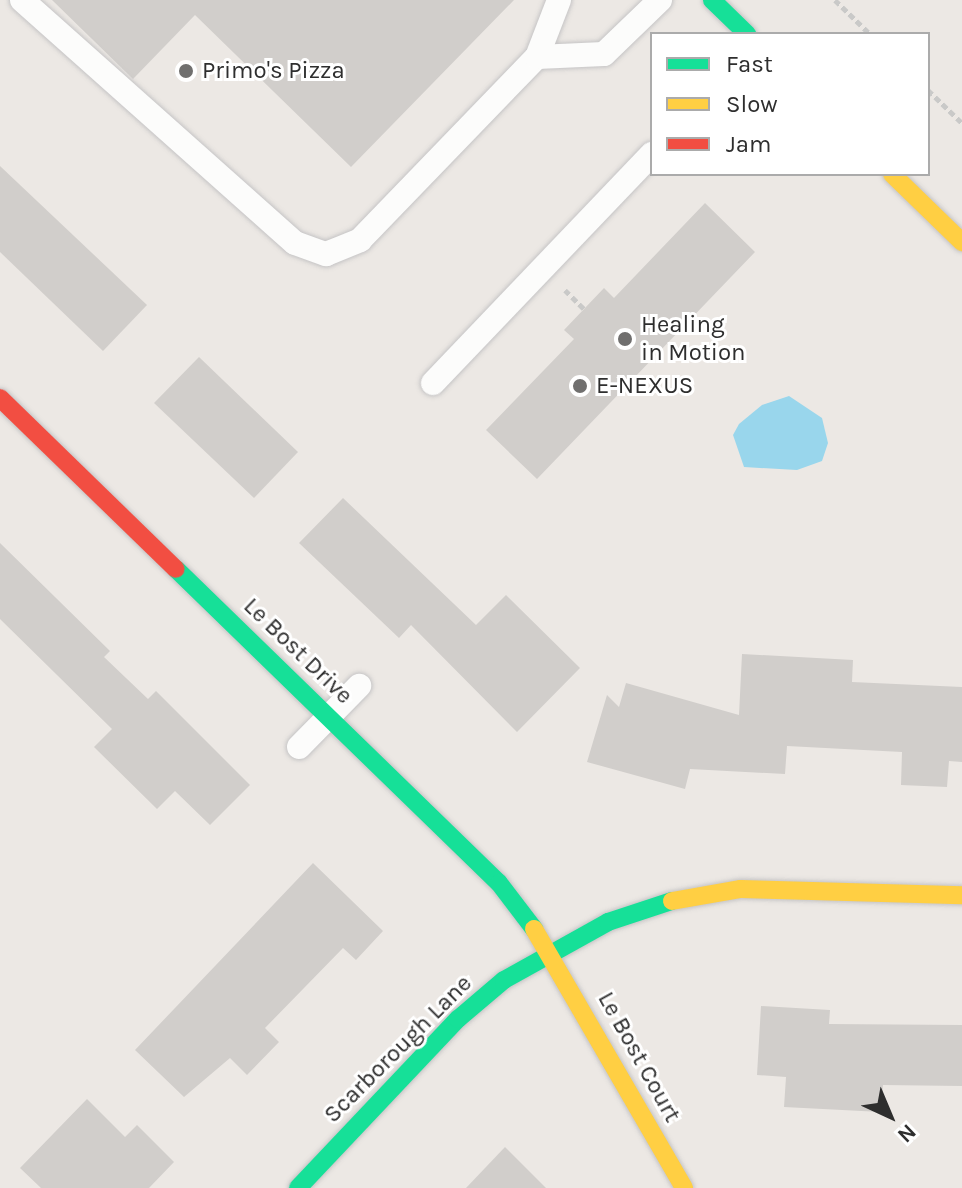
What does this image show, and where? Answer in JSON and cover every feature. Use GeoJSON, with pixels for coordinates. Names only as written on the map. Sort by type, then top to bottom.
{"type":"FeatureCollection","features":[{"type":"Feature","properties":{"kind":"street"},"geometry":{"type":"LineString","coordinates":[[712,0],[745,32]]}},
{"type":"Feature","properties":{"kind":"street"},"geometry":{"type":"LineString","coordinates":[[894,176],[962,242]]}},
{"type":"Feature","properties":{"kind":"street","name":"Le Bost Drive"},"geometry":{"type":"LineString","coordinates":[[0,398],[499,883],[550,950]]}},
{"type":"Feature","properties":{"kind":"street","name":"Scarborough Lane"},"geometry":{"type":"LineString","coordinates":[[298,1188],[458,1019],[550,950],[662,903],[741,889],[962,895]]}},
{"type":"Feature","properties":{"kind":"street","name":"Le Bost Court"},"geometry":{"type":"LineString","coordinates":[[550,950],[684,1188]]}},
{"type":"Feature","properties":{"kind":"lane"},"geometry":{"type":"LineString","coordinates":[[22,0],[295,243],[326,254],[360,240],[537,57],[559,0]]}},
{"type":"Feature","properties":{"kind":"lane"},"geometry":{"type":"LineString","coordinates":[[537,57],[604,54],[660,0]]}},
{"type":"Feature","properties":{"kind":"lane"},"geometry":{"type":"LineString","coordinates":[[433,383],[650,156]]}},
{"type":"Feature","properties":{"kind":"lane"},"geometry":{"type":"LineString","coordinates":[[299,747],[359,686]]}},
{"type":"Feature","properties":{"kind":"path"},"geometry":{"type":"LineString","coordinates":[[835,0],[868,32]]}},
{"type":"Feature","properties":{"kind":"path"},"geometry":{"type":"LineString","coordinates":[[930,92],[962,123]]}},
{"type":"Feature","properties":{"kind":"path"},"geometry":{"type":"LineString","coordinates":[[562,288],[584,309]]}},
{"type":"Feature","properties":{"kind":"water"},"geometry":{"type":"Polygon","coordinates":[[[789,396],[822,418],[828,443],[822,461],[797,470],[744,467],[733,435],[739,424],[762,405],[789,396]]]}},
{"type":"Feature","properties":{"kind":"building"},"geometry":{"type":"Polygon","coordinates":[[[52,0],[514,0],[351,167],[195,15],[133,79],[52,0]]]}},
{"type":"Feature","properties":{"kind":"building"},"geometry":{"type":"Polygon","coordinates":[[[0,166],[147,305],[103,351],[0,252],[0,166]]]}},
{"type":"Feature","properties":{"kind":"building"},"geometry":{"type":"Polygon","coordinates":[[[705,203],[755,252],[537,479],[486,430],[574,339],[564,330],[604,288],[614,298],[705,203]]]}},
{"type":"Feature","properties":{"kind":"building"},"geometry":{"type":"Polygon","coordinates":[[[199,357],[298,452],[254,498],[154,403],[199,357]]]}},
{"type":"Feature","properties":{"kind":"building"},"geometry":{"type":"Polygon","coordinates":[[[343,498],[476,625],[506,595],[580,668],[517,732],[411,625],[399,638],[299,543],[343,498]]]}},
{"type":"Feature","properties":{"kind":"building"},"geometry":{"type":"Polygon","coordinates":[[[0,543],[110,651],[104,657],[148,699],[156,691],[250,785],[210,825],[175,791],[157,809],[94,747],[112,729],[0,619],[0,543]]]}},
{"type":"Feature","properties":{"kind":"building"},"geometry":{"type":"Polygon","coordinates":[[[742,654],[853,660],[852,682],[962,687],[962,762],[949,761],[947,787],[901,785],[902,752],[787,746],[785,774],[690,769],[685,789],[587,762],[607,695],[619,707],[626,683],[739,715],[742,654]]]}},
{"type":"Feature","properties":{"kind":"building"},"geometry":{"type":"Polygon","coordinates":[[[313,863],[383,931],[356,960],[343,948],[265,1028],[279,1042],[247,1075],[230,1058],[184,1097],[135,1050],[313,863]]]}},
{"type":"Feature","properties":{"kind":"building"},"geometry":{"type":"Polygon","coordinates":[[[761,1006],[830,1010],[829,1024],[962,1025],[962,1086],[883,1085],[881,1112],[784,1107],[786,1077],[757,1075],[761,1006]]]}},
{"type":"Feature","properties":{"kind":"building"},"geometry":{"type":"Polygon","coordinates":[[[87,1099],[125,1137],[137,1125],[174,1162],[149,1188],[41,1188],[20,1168],[87,1099]]]}},
{"type":"Feature","properties":{"kind":"building"},"geometry":{"type":"Polygon","coordinates":[[[505,1147],[546,1188],[466,1188],[505,1147]]]}},
{"type":"Feature","properties":{"kind":"traffic: fast"},"geometry":{"type":"LineString","coordinates":[[712,0],[745,32]]}},
{"type":"Feature","properties":{"kind":"traffic: fast"},"geometry":{"type":"LineString","coordinates":[[176,569],[499,883],[534,929]]}},
{"type":"Feature","properties":{"kind":"traffic: fast"},"geometry":{"type":"LineString","coordinates":[[298,1188],[458,1019],[504,980],[608,922],[672,901]]}},
{"type":"Feature","properties":{"kind":"traffic: slow"},"geometry":{"type":"LineString","coordinates":[[894,176],[962,242]]}},
{"type":"Feature","properties":{"kind":"traffic: slow"},"geometry":{"type":"LineString","coordinates":[[672,901],[741,889],[962,895]]}},
{"type":"Feature","properties":{"kind":"traffic: slow"},"geometry":{"type":"LineString","coordinates":[[534,929],[684,1188]]}},
{"type":"Feature","properties":{"kind":"traffic: jam"},"geometry":{"type":"LineString","coordinates":[[0,398],[176,569]]}},
{"type":"Feature","properties":{"kind":"place","name":"Primo's Pizza"},"geometry":{"type":"Point","coordinates":[186,71]}},
{"type":"Feature","properties":{"kind":"place","name":"Healing in Motion"},"geometry":{"type":"Point","coordinates":[625,339]}},
{"type":"Feature","properties":{"kind":"place","name":"E-NEXUS"},"geometry":{"type":"Point","coordinates":[580,386]}}]}
